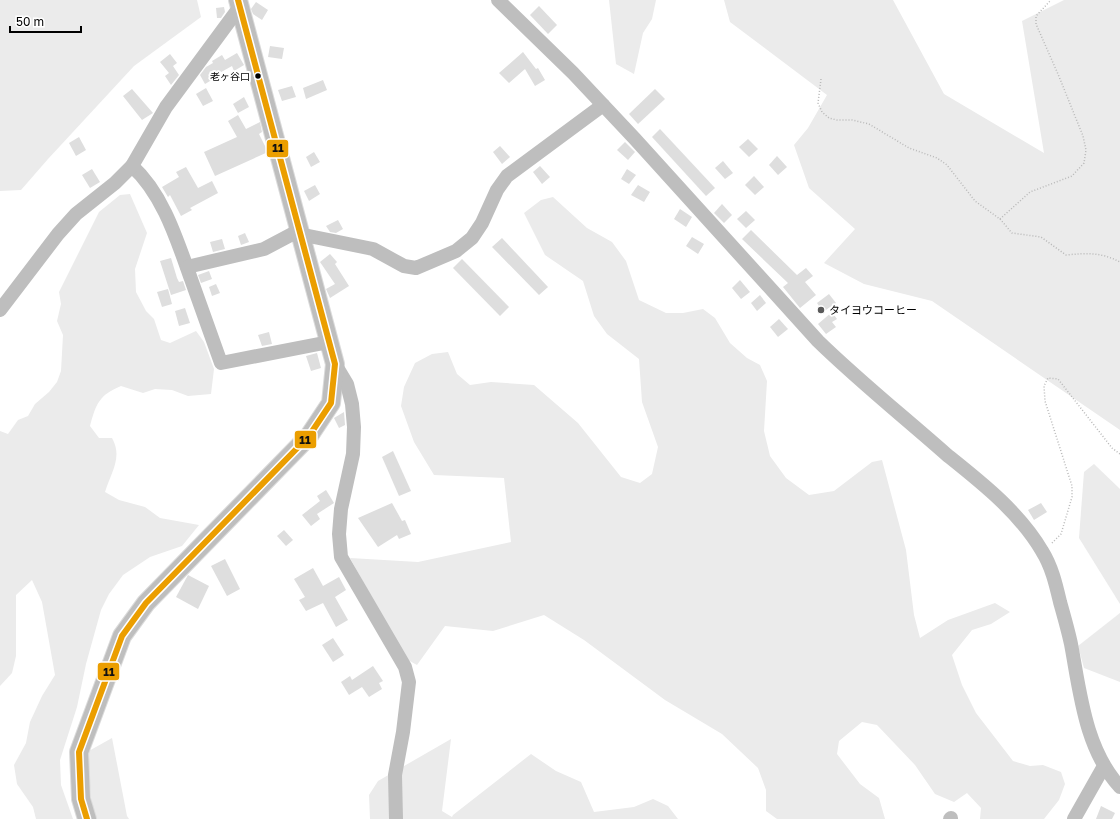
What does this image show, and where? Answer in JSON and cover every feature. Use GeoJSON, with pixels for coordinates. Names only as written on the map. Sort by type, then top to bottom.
{"type":"FeatureCollection","features":[{"type":"Feature","properties":{"kind":"main road"},"geometry":{"type":"LineString","coordinates":[[87,819],[81,799],[79,752],[122,636],[146,603],[309,436],[331,403],[335,364],[298,232],[239,3]]}},
{"type":"Feature","properties":{"kind":"street"},"geometry":{"type":"LineString","coordinates":[[498,0],[603,105],[818,341],[841,363],[984,486],[1012,512],[1043,552],[1056,584],[1070,641],[1086,718],[1096,751],[1104,766],[1120,787]]}},
{"type":"Feature","properties":{"kind":"street"},"geometry":{"type":"LineString","coordinates":[[0,310],[58,234],[76,214],[115,183],[132,166],[166,107],[239,3]]}},
{"type":"Feature","properties":{"kind":"street"},"geometry":{"type":"LineString","coordinates":[[187,267],[264,249],[298,232],[373,249],[404,266],[416,268],[456,251],[472,238],[482,223],[497,190],[507,176],[603,105]]}},
{"type":"Feature","properties":{"kind":"street"},"geometry":{"type":"LineString","coordinates":[[132,166],[140,173],[152,189],[173,228],[221,363],[329,342]]}},
{"type":"Feature","properties":{"kind":"street"},"geometry":{"type":"LineString","coordinates":[[335,364],[347,384],[352,404],[354,427],[353,454],[341,509],[339,534],[341,557],[405,667],[409,682],[403,732],[395,775],[396,819]]}},
{"type":"Feature","properties":{"kind":"street"},"geometry":{"type":"LineString","coordinates":[[1074,819],[1104,766]]}},
{"type":"Feature","properties":{"kind":"path"},"geometry":{"type":"LineString","coordinates":[[1000,219],[1030,192],[1072,176],[1084,163],[1086,150],[1083,136],[1036,24],[1036,16],[1051,0]]}},
{"type":"Feature","properties":{"kind":"path"},"geometry":{"type":"LineString","coordinates":[[821,79],[818,103],[822,112],[837,120],[852,120],[869,124],[884,131],[909,148],[937,158],[947,165],[975,200],[1000,219],[1012,233],[1040,237],[1066,255],[1091,252],[1109,256],[1120,262]]}},
{"type":"Feature","properties":{"kind":"path"},"geometry":{"type":"LineString","coordinates":[[1043,552],[1061,534],[1072,497],[1072,486],[1045,402],[1044,386],[1048,378],[1058,379],[1112,448],[1120,454]]}},
{"type":"Feature","properties":{"kind":"shaded area"},"geometry":{"type":"Polygon","coordinates":[[[0,0],[197,0],[201,17],[134,66],[21,190],[0,191],[0,0]]]}},
{"type":"Feature","properties":{"kind":"shaded area"},"geometry":{"type":"Polygon","coordinates":[[[609,0],[656,0],[652,19],[643,33],[634,74],[616,64],[609,0]]]}},
{"type":"Feature","properties":{"kind":"shaded area"},"geometry":{"type":"Polygon","coordinates":[[[724,0],[893,0],[944,94],[1044,153],[1022,21],[1064,0],[1120,0],[1120,430],[932,301],[864,284],[824,263],[855,229],[809,188],[794,145],[808,128],[827,95],[730,22],[724,0]]]}},
{"type":"Feature","properties":{"kind":"shaded area"},"geometry":{"type":"Polygon","coordinates":[[[130,194],[147,233],[135,269],[136,292],[146,311],[154,319],[161,340],[170,343],[196,331],[204,342],[214,369],[211,394],[188,396],[172,390],[155,389],[143,393],[121,386],[103,397],[94,412],[90,426],[99,438],[112,438],[115,445],[115,465],[105,492],[119,500],[145,507],[160,518],[199,525],[182,546],[150,557],[123,575],[109,594],[101,610],[86,664],[77,707],[60,760],[61,785],[73,819],[36,819],[33,807],[17,784],[14,765],[26,743],[30,722],[42,696],[55,675],[42,602],[32,580],[16,595],[16,656],[12,673],[0,686],[0,431],[8,434],[18,420],[28,416],[35,404],[49,392],[57,382],[61,371],[63,335],[57,321],[61,304],[59,292],[99,212],[120,195],[130,194]]]}},
{"type":"Feature","properties":{"kind":"shaded area"},"geometry":{"type":"Polygon","coordinates":[[[553,197],[587,228],[612,242],[626,261],[639,300],[666,313],[683,313],[703,309],[715,318],[730,343],[747,358],[760,365],[767,381],[764,431],[770,456],[786,478],[809,495],[834,491],[872,462],[882,460],[906,550],[914,615],[920,638],[948,620],[995,603],[1010,612],[991,624],[972,630],[952,655],[962,685],[976,713],[1013,761],[1030,766],[1043,765],[1061,772],[1065,784],[1059,800],[1044,819],[980,819],[981,808],[967,793],[954,802],[935,794],[915,765],[877,725],[862,722],[839,741],[837,754],[860,784],[879,798],[885,819],[777,819],[766,811],[766,790],[758,768],[722,734],[665,700],[584,640],[544,615],[493,631],[445,626],[417,665],[406,659],[350,558],[418,562],[511,542],[504,478],[434,475],[414,442],[401,406],[404,387],[415,363],[432,354],[448,352],[457,374],[470,385],[491,382],[534,385],[578,423],[621,477],[640,483],[652,474],[658,447],[642,402],[639,359],[607,334],[594,316],[583,281],[545,255],[524,213],[541,200],[553,197]]]}},
{"type":"Feature","properties":{"kind":"shaded area"},"geometry":{"type":"Polygon","coordinates":[[[1094,464],[1120,489],[1120,604],[1079,538],[1084,472],[1094,464]]]}},
{"type":"Feature","properties":{"kind":"shaded area"},"geometry":{"type":"Polygon","coordinates":[[[1120,613],[1120,682],[1084,668],[1078,646],[1120,613]]]}},
{"type":"Feature","properties":{"kind":"shaded area"},"geometry":{"type":"Polygon","coordinates":[[[112,738],[127,816],[129,819],[93,819],[87,752],[112,738]]]}},
{"type":"Feature","properties":{"kind":"shaded area"},"geometry":{"type":"Polygon","coordinates":[[[451,739],[442,811],[452,817],[531,754],[556,771],[581,782],[594,812],[634,807],[653,799],[668,806],[678,819],[370,819],[369,795],[378,781],[451,739]]]}},
{"type":"Feature","properties":{"kind":"building"},"geometry":{"type":"Polygon","coordinates":[[[256,2],[268,10],[262,20],[253,14],[251,9],[256,2]]]}},
{"type":"Feature","properties":{"kind":"building"},"geometry":{"type":"Polygon","coordinates":[[[539,6],[557,25],[548,34],[530,15],[539,6]]]}},
{"type":"Feature","properties":{"kind":"building"},"geometry":{"type":"Polygon","coordinates":[[[224,7],[225,12],[221,18],[217,18],[216,8],[224,7]]]}},
{"type":"Feature","properties":{"kind":"building"},"geometry":{"type":"Polygon","coordinates":[[[270,46],[284,48],[282,59],[268,57],[270,46]]]}},
{"type":"Feature","properties":{"kind":"building"},"geometry":{"type":"Polygon","coordinates":[[[523,52],[536,69],[538,68],[545,80],[535,86],[525,69],[509,83],[499,73],[523,52]]]}},
{"type":"Feature","properties":{"kind":"building"},"geometry":{"type":"Polygon","coordinates":[[[237,53],[244,65],[234,71],[232,66],[214,76],[215,78],[205,84],[200,75],[206,67],[213,63],[212,61],[222,55],[225,60],[237,53]]]}},
{"type":"Feature","properties":{"kind":"building"},"geometry":{"type":"Polygon","coordinates":[[[170,54],[177,63],[173,66],[179,75],[171,85],[165,76],[169,73],[160,62],[170,54]]]}},
{"type":"Feature","properties":{"kind":"building"},"geometry":{"type":"Polygon","coordinates":[[[323,80],[327,90],[306,99],[303,88],[323,80]]]}},
{"type":"Feature","properties":{"kind":"building"},"geometry":{"type":"Polygon","coordinates":[[[292,86],[296,97],[282,101],[278,90],[292,86]]]}},
{"type":"Feature","properties":{"kind":"building"},"geometry":{"type":"Polygon","coordinates":[[[206,88],[213,101],[203,106],[196,94],[206,88]]]}},
{"type":"Feature","properties":{"kind":"building"},"geometry":{"type":"Polygon","coordinates":[[[132,89],[153,113],[142,120],[123,96],[132,89]]]}},
{"type":"Feature","properties":{"kind":"building"},"geometry":{"type":"Polygon","coordinates":[[[655,89],[665,99],[638,124],[629,114],[655,89]]]}},
{"type":"Feature","properties":{"kind":"building"},"geometry":{"type":"Polygon","coordinates":[[[244,97],[249,107],[238,113],[233,104],[244,97]]]}},
{"type":"Feature","properties":{"kind":"building"},"geometry":{"type":"Polygon","coordinates":[[[238,115],[246,129],[260,122],[262,132],[259,134],[268,152],[215,176],[204,152],[237,137],[228,121],[238,115]]]}},
{"type":"Feature","properties":{"kind":"building"},"geometry":{"type":"Polygon","coordinates":[[[660,129],[715,188],[706,196],[652,137],[660,129]]]}},
{"type":"Feature","properties":{"kind":"building"},"geometry":{"type":"Polygon","coordinates":[[[79,137],[86,150],[76,156],[69,143],[79,137]]]}},
{"type":"Feature","properties":{"kind":"building"},"geometry":{"type":"Polygon","coordinates":[[[748,139],[758,149],[749,157],[739,147],[748,139]]]}},
{"type":"Feature","properties":{"kind":"building"},"geometry":{"type":"Polygon","coordinates":[[[625,142],[635,152],[628,160],[617,150],[625,142]]]}},
{"type":"Feature","properties":{"kind":"building"},"geometry":{"type":"Polygon","coordinates":[[[500,146],[510,157],[502,164],[493,152],[500,146]]]}},
{"type":"Feature","properties":{"kind":"building"},"geometry":{"type":"Polygon","coordinates":[[[314,152],[320,162],[311,167],[306,157],[314,152]]]}},
{"type":"Feature","properties":{"kind":"building"},"geometry":{"type":"Polygon","coordinates":[[[777,156],[787,167],[778,175],[769,165],[777,156]]]}},
{"type":"Feature","properties":{"kind":"building"},"geometry":{"type":"Polygon","coordinates":[[[723,161],[733,173],[725,179],[715,168],[723,161]]]}},
{"type":"Feature","properties":{"kind":"building"},"geometry":{"type":"Polygon","coordinates":[[[540,166],[550,177],[542,184],[533,172],[540,166]]]}},
{"type":"Feature","properties":{"kind":"building"},"geometry":{"type":"Polygon","coordinates":[[[186,167],[198,188],[212,181],[218,193],[190,208],[192,210],[181,216],[170,195],[168,197],[162,187],[179,177],[176,172],[186,167]]]}},
{"type":"Feature","properties":{"kind":"building"},"geometry":{"type":"Polygon","coordinates":[[[92,169],[100,182],[90,188],[82,175],[92,169]]]}},
{"type":"Feature","properties":{"kind":"building"},"geometry":{"type":"Polygon","coordinates":[[[627,169],[636,175],[629,184],[621,179],[627,169]]]}},
{"type":"Feature","properties":{"kind":"building"},"geometry":{"type":"Polygon","coordinates":[[[754,176],[764,187],[755,195],[745,185],[754,176]]]}},
{"type":"Feature","properties":{"kind":"building"},"geometry":{"type":"Polygon","coordinates":[[[315,185],[320,194],[309,201],[304,191],[315,185]]]}},
{"type":"Feature","properties":{"kind":"building"},"geometry":{"type":"Polygon","coordinates":[[[638,185],[650,192],[644,202],[631,195],[638,185]]]}},
{"type":"Feature","properties":{"kind":"building"},"geometry":{"type":"Polygon","coordinates":[[[722,204],[732,215],[724,223],[714,213],[722,204]]]}},
{"type":"Feature","properties":{"kind":"building"},"geometry":{"type":"Polygon","coordinates":[[[680,209],[692,217],[686,227],[674,219],[680,209]]]}},
{"type":"Feature","properties":{"kind":"building"},"geometry":{"type":"Polygon","coordinates":[[[746,211],[755,220],[746,228],[737,219],[746,211]]]}},
{"type":"Feature","properties":{"kind":"building"},"geometry":{"type":"Polygon","coordinates":[[[338,220],[343,229],[336,233],[330,232],[326,226],[338,220]]]}},
{"type":"Feature","properties":{"kind":"building"},"geometry":{"type":"Polygon","coordinates":[[[751,230],[797,275],[806,268],[813,276],[805,282],[816,295],[800,308],[783,287],[788,283],[742,239],[751,230]]]}},
{"type":"Feature","properties":{"kind":"building"},"geometry":{"type":"Polygon","coordinates":[[[245,233],[249,242],[241,245],[238,236],[245,233]]]}},
{"type":"Feature","properties":{"kind":"building"},"geometry":{"type":"Polygon","coordinates":[[[692,237],[704,244],[698,254],[686,246],[692,237]]]}},
{"type":"Feature","properties":{"kind":"building"},"geometry":{"type":"Polygon","coordinates":[[[502,238],[548,287],[539,295],[492,247],[502,238]]]}},
{"type":"Feature","properties":{"kind":"building"},"geometry":{"type":"Polygon","coordinates":[[[222,239],[225,249],[213,252],[210,242],[222,239]]]}},
{"type":"Feature","properties":{"kind":"building"},"geometry":{"type":"Polygon","coordinates":[[[330,254],[337,262],[335,264],[349,286],[330,298],[326,289],[335,284],[320,262],[330,254]]]}},
{"type":"Feature","properties":{"kind":"building"},"geometry":{"type":"Polygon","coordinates":[[[171,258],[177,278],[179,282],[183,281],[186,290],[171,295],[160,261],[171,258]]]}},
{"type":"Feature","properties":{"kind":"building"},"geometry":{"type":"Polygon","coordinates":[[[462,259],[509,307],[500,316],[453,268],[462,259]]]}},
{"type":"Feature","properties":{"kind":"building"},"geometry":{"type":"Polygon","coordinates":[[[209,271],[212,279],[201,283],[198,275],[209,271]]]}},
{"type":"Feature","properties":{"kind":"building"},"geometry":{"type":"Polygon","coordinates":[[[740,280],[750,292],[741,299],[732,288],[740,280]]]}},
{"type":"Feature","properties":{"kind":"building"},"geometry":{"type":"Polygon","coordinates":[[[216,284],[220,293],[212,296],[209,287],[216,284]]]}},
{"type":"Feature","properties":{"kind":"building"},"geometry":{"type":"Polygon","coordinates":[[[168,289],[172,304],[162,307],[157,292],[168,289]]]}},
{"type":"Feature","properties":{"kind":"building"},"geometry":{"type":"Polygon","coordinates":[[[829,294],[836,303],[823,312],[817,303],[829,294]]]}},
{"type":"Feature","properties":{"kind":"building"},"geometry":{"type":"Polygon","coordinates":[[[760,295],[766,303],[757,311],[751,303],[760,295]]]}},
{"type":"Feature","properties":{"kind":"building"},"geometry":{"type":"Polygon","coordinates":[[[185,308],[190,323],[179,326],[175,311],[185,308]]]}},
{"type":"Feature","properties":{"kind":"building"},"geometry":{"type":"Polygon","coordinates":[[[832,312],[837,319],[832,322],[836,327],[826,334],[818,324],[832,312]]]}},
{"type":"Feature","properties":{"kind":"building"},"geometry":{"type":"Polygon","coordinates":[[[779,319],[788,329],[778,337],[770,327],[779,319]]]}},
{"type":"Feature","properties":{"kind":"building"},"geometry":{"type":"Polygon","coordinates":[[[269,332],[272,344],[262,346],[258,335],[269,332]]]}},
{"type":"Feature","properties":{"kind":"building"},"geometry":{"type":"Polygon","coordinates":[[[317,353],[321,368],[311,371],[306,356],[317,353]]]}},
{"type":"Feature","properties":{"kind":"building"},"geometry":{"type":"Polygon","coordinates":[[[344,412],[345,425],[339,428],[334,418],[344,412]]]}},
{"type":"Feature","properties":{"kind":"building"},"geometry":{"type":"Polygon","coordinates":[[[393,451],[411,491],[399,496],[382,457],[393,451]]]}},
{"type":"Feature","properties":{"kind":"building"},"geometry":{"type":"Polygon","coordinates":[[[326,490],[334,503],[317,514],[320,519],[311,526],[302,515],[320,501],[317,496],[326,490]]]}},
{"type":"Feature","properties":{"kind":"building"},"geometry":{"type":"Polygon","coordinates":[[[392,503],[402,521],[405,520],[411,534],[399,539],[397,535],[378,547],[358,518],[392,503]]]}},
{"type":"Feature","properties":{"kind":"building"},"geometry":{"type":"Polygon","coordinates":[[[1041,503],[1047,512],[1034,520],[1028,510],[1041,503]]]}},
{"type":"Feature","properties":{"kind":"building"},"geometry":{"type":"Polygon","coordinates":[[[284,530],[293,540],[286,546],[277,536],[284,530]]]}},
{"type":"Feature","properties":{"kind":"building"},"geometry":{"type":"Polygon","coordinates":[[[225,559],[240,589],[227,596],[211,566],[225,559]]]}},
{"type":"Feature","properties":{"kind":"building"},"geometry":{"type":"Polygon","coordinates":[[[313,568],[323,586],[339,577],[346,590],[335,597],[348,620],[336,627],[323,603],[306,611],[299,600],[305,597],[294,579],[313,568]]]}},
{"type":"Feature","properties":{"kind":"building"},"geometry":{"type":"Polygon","coordinates":[[[188,575],[209,586],[198,609],[176,597],[188,575]]]}},
{"type":"Feature","properties":{"kind":"building"},"geometry":{"type":"Polygon","coordinates":[[[333,638],[344,655],[333,662],[322,645],[333,638]]]}},
{"type":"Feature","properties":{"kind":"building"},"geometry":{"type":"Polygon","coordinates":[[[373,666],[383,681],[379,683],[382,689],[369,697],[362,687],[349,695],[341,682],[350,676],[352,680],[373,666]]]}},
{"type":"Feature","properties":{"kind":"building"},"geometry":{"type":"Polygon","coordinates":[[[1101,806],[1115,813],[1112,819],[1096,819],[1101,806]]]}},
{"type":"Feature","properties":{"kind":"transit line","name":"11"},"geometry":{"type":"LineString","coordinates":[[87,819],[81,799],[79,752],[122,636],[146,603],[309,436],[331,403],[335,364],[238,0]]}},
{"type":"Feature","properties":{"kind":"place","name":"老ヶ谷口"},"geometry":{"type":"Point","coordinates":[258,76]}},
{"type":"Feature","properties":{"kind":"place","name":"タイヨウコーヒー"},"geometry":{"type":"Point","coordinates":[821,310]}}]}
